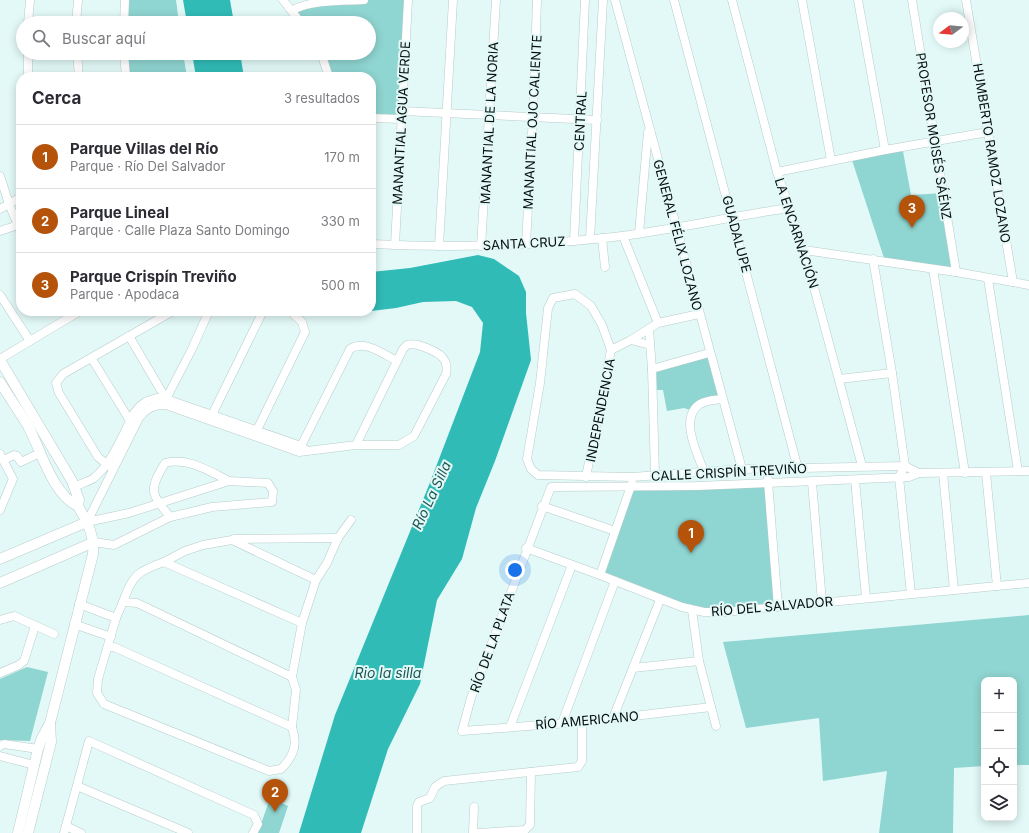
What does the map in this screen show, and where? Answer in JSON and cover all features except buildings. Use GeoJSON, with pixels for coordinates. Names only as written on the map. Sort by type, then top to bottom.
{"type":"FeatureCollection","features":[{"type":"Feature","properties":{"kind":"street"},"geometry":{"type":"LineString","coordinates":[[29,16],[30,0]]}},
{"type":"Feature","properties":{"kind":"street"},"geometry":{"type":"LineString","coordinates":[[77,16],[78,0]]}},
{"type":"Feature","properties":{"kind":"street"},"geometry":{"type":"LineString","coordinates":[[124,16],[125,0]]}},
{"type":"Feature","properties":{"kind":"street"},"geometry":{"type":"LineString","coordinates":[[283,0],[297,16]]}},
{"type":"Feature","properties":{"kind":"street"},"geometry":{"type":"LineString","coordinates":[[293,10],[308,3],[364,0]]}},
{"type":"Feature","properties":{"kind":"street","name":"MANANTIAL AGUA VERDE"},"geometry":{"type":"LineString","coordinates":[[395,245],[408,0]]}},
{"type":"Feature","properties":{"kind":"street"},"geometry":{"type":"LineString","coordinates":[[439,246],[452,0]]}},
{"type":"Feature","properties":{"kind":"street","name":"MANANTIAL DE LA NORIA"},"geometry":{"type":"LineString","coordinates":[[482,246],[496,0]]}},
{"type":"Feature","properties":{"kind":"street","name":"MANANTIAL OJO CALIENTE"},"geometry":{"type":"LineString","coordinates":[[526,244],[533,116],[537,0]]}},
{"type":"Feature","properties":{"kind":"street","name":"CENTRAL"},"geometry":{"type":"LineString","coordinates":[[574,241],[585,0]]}},
{"type":"Feature","properties":{"kind":"street","name":"CENTRAL"},"geometry":{"type":"LineString","coordinates":[[590,239],[603,0]]}},
{"type":"Feature","properties":{"kind":"street","name":"GENERAL FÉLIX LOZANO"},"geometry":{"type":"LineString","coordinates":[[614,0],[709,354],[742,469]]}},
{"type":"Feature","properties":{"kind":"street","name":"GUADALUPE"},"geometry":{"type":"LineString","coordinates":[[674,0],[798,469]]}},
{"type":"Feature","properties":{"kind":"street","name":"LA ENCARNACIÓN"},"geometry":{"type":"LineString","coordinates":[[732,0],[777,172],[804,250],[862,466]]}},
{"type":"Feature","properties":{"kind":"street"},"geometry":{"type":"LineString","coordinates":[[802,0],[831,160]]}},
{"type":"Feature","properties":{"kind":"street"},"geometry":{"type":"LineString","coordinates":[[858,0],[885,150]]}},
{"type":"Feature","properties":{"kind":"street","name":"PROFESOR MOISÉS SÁÉNZ"},"geometry":{"type":"LineString","coordinates":[[912,0],[956,272]]}},
{"type":"Feature","properties":{"kind":"street","name":"HUMBERTO RAMOZ LOZANO"},"geometry":{"type":"LineString","coordinates":[[966,0],[1013,282]]}},
{"type":"Feature","properties":{"kind":"street"},"geometry":{"type":"LineString","coordinates":[[28,60],[28,72]]}},
{"type":"Feature","properties":{"kind":"street"},"geometry":{"type":"LineString","coordinates":[[77,60],[78,72]]}},
{"type":"Feature","properties":{"kind":"street"},"geometry":{"type":"LineString","coordinates":[[125,60],[126,72]]}},
{"type":"Feature","properties":{"kind":"street"},"geometry":{"type":"LineString","coordinates":[[323,60],[327,72]]}},
{"type":"Feature","properties":{"kind":"street"},"geometry":{"type":"LineString","coordinates":[[376,118],[447,113],[597,120]]}},
{"type":"Feature","properties":{"kind":"street"},"geometry":{"type":"LineString","coordinates":[[639,233],[649,127]]}},
{"type":"Feature","properties":{"kind":"street"},"geometry":{"type":"LineString","coordinates":[[777,172],[935,140],[988,132]]}},
{"type":"Feature","properties":{"kind":"street"},"geometry":{"type":"LineString","coordinates":[[0,176],[9,204],[16,219]]}},
{"type":"Feature","properties":{"kind":"street"},"geometry":{"type":"LineString","coordinates":[[0,209],[16,200]]}},
{"type":"Feature","properties":{"kind":"street","name":"SANTA CRUZ"},"geometry":{"type":"LineString","coordinates":[[376,244],[482,246],[574,241],[623,236],[789,208]]}},
{"type":"Feature","properties":{"kind":"street"},"geometry":{"type":"LineString","coordinates":[[0,231],[16,228]]}},
{"type":"Feature","properties":{"kind":"street"},"geometry":{"type":"LineString","coordinates":[[623,236],[658,323]]}},
{"type":"Feature","properties":{"kind":"street"},"geometry":{"type":"LineString","coordinates":[[602,238],[605,267]]}},
{"type":"Feature","properties":{"kind":"street"},"geometry":{"type":"LineString","coordinates":[[804,250],[956,272],[1029,285]]}},
{"type":"Feature","properties":{"kind":"street"},"geometry":{"type":"LineString","coordinates":[[873,260],[892,372],[905,466],[899,477],[911,594]]}},
{"type":"Feature","properties":{"kind":"street"},"geometry":{"type":"LineString","coordinates":[[933,269],[966,473]]}},
{"type":"Feature","properties":{"kind":"street"},"geometry":{"type":"LineString","coordinates":[[988,278],[1018,471]]}},
{"type":"Feature","properties":{"kind":"street","name":"INDEPENDENCIA"},"geometry":{"type":"LineString","coordinates":[[538,475],[531,469],[527,459],[540,383],[548,308],[551,300],[558,296],[575,294],[581,297],[595,312],[612,350],[586,477]]}},
{"type":"Feature","properties":{"kind":"street"},"geometry":{"type":"LineString","coordinates":[[0,295],[30,341]]}},
{"type":"Feature","properties":{"kind":"street"},"geometry":{"type":"LineString","coordinates":[[612,350],[658,323],[699,314]]}},
{"type":"Feature","properties":{"kind":"street"},"geometry":{"type":"LineString","coordinates":[[67,316],[0,360],[75,487],[79,500],[78,506]]}},
{"type":"Feature","properties":{"kind":"street"},"geometry":{"type":"LineString","coordinates":[[114,469],[106,465],[98,457],[56,386],[59,377],[164,316]]}},
{"type":"Feature","properties":{"kind":"street"},"geometry":{"type":"LineString","coordinates":[[166,402],[207,316]]}},
{"type":"Feature","properties":{"kind":"street"},"geometry":{"type":"LineString","coordinates":[[211,418],[260,316]]}},
{"type":"Feature","properties":{"kind":"street"},"geometry":{"type":"LineString","coordinates":[[255,434],[305,332],[302,322],[295,316]]}},
{"type":"Feature","properties":{"kind":"street"},"geometry":{"type":"LineString","coordinates":[[649,329],[652,369],[654,475]]}},
{"type":"Feature","properties":{"kind":"street"},"geometry":{"type":"LineString","coordinates":[[129,336],[166,402]]}},
{"type":"Feature","properties":{"kind":"street"},"geometry":{"type":"LineString","coordinates":[[631,340],[650,345]]}},
{"type":"Feature","properties":{"kind":"street"},"geometry":{"type":"LineString","coordinates":[[87,522],[114,469],[140,406],[147,401],[157,398],[302,450],[356,445],[399,444],[414,436],[446,374],[446,362],[443,357],[413,343],[407,345],[403,349],[356,445]]}},
{"type":"Feature","properties":{"kind":"street"},"geometry":{"type":"LineString","coordinates":[[302,450],[350,349],[356,345],[363,345],[397,361]]}},
{"type":"Feature","properties":{"kind":"street"},"geometry":{"type":"LineString","coordinates":[[652,369],[709,354]]}},
{"type":"Feature","properties":{"kind":"street"},"geometry":{"type":"LineString","coordinates":[[92,359],[132,424]]}},
{"type":"Feature","properties":{"kind":"street"},"geometry":{"type":"LineString","coordinates":[[839,379],[892,372]]}},
{"type":"Feature","properties":{"kind":"street"},"geometry":{"type":"LineString","coordinates":[[0,382],[28,427],[40,453],[63,494],[78,506],[87,522],[94,542],[50,723],[38,749],[18,833]]}},
{"type":"Feature","properties":{"kind":"street"},"geometry":{"type":"LineString","coordinates":[[704,471],[693,441],[691,415],[696,407],[702,403],[722,399]]}},
{"type":"Feature","properties":{"kind":"street"},"geometry":{"type":"LineString","coordinates":[[75,487],[81,482],[93,478],[106,465],[132,424]]}},
{"type":"Feature","properties":{"kind":"street"},"geometry":{"type":"LineString","coordinates":[[0,510],[13,479],[2,457],[14,454],[21,462],[40,453]]}},
{"type":"Feature","properties":{"kind":"street"},"geometry":{"type":"LineString","coordinates":[[170,517],[154,498],[153,492],[158,474],[165,463],[174,460],[200,466],[229,481]]}},
{"type":"Feature","properties":{"kind":"street","name":"CALLE CRISPÍN TREVIÑO"},"geometry":{"type":"LineString","coordinates":[[538,475],[632,477],[742,469],[798,469],[862,466],[905,466],[919,473]]}},
{"type":"Feature","properties":{"kind":"street"},"geometry":{"type":"LineString","coordinates":[[767,469],[778,607]]}},
{"type":"Feature","properties":{"kind":"street","name":"CALLE CRISPÍN TREVIÑO"},"geometry":{"type":"LineString","coordinates":[[551,487],[631,487],[812,482],[899,477],[919,473],[986,473],[1018,471],[1029,473]]}},
{"type":"Feature","properties":{"kind":"street"},"geometry":{"type":"LineString","coordinates":[[942,473],[954,590]]}},
{"type":"Feature","properties":{"kind":"street"},"geometry":{"type":"LineString","coordinates":[[986,473],[997,586]]}},
{"type":"Feature","properties":{"kind":"street"},"geometry":{"type":"LineString","coordinates":[[600,575],[631,487],[632,477]]}},
{"type":"Feature","properties":{"kind":"street"},"geometry":{"type":"LineString","coordinates":[[854,480],[866,598]]}},
{"type":"Feature","properties":{"kind":"street"},"geometry":{"type":"LineString","coordinates":[[0,559],[87,522],[129,513],[229,481],[268,483],[273,491],[272,502],[212,507],[170,517],[114,544],[94,542],[0,583]]}},
{"type":"Feature","properties":{"kind":"street"},"geometry":{"type":"LineString","coordinates":[[812,482],[822,602]]}},
{"type":"Feature","properties":{"kind":"street","name":"RÍO DE LA PLATA"},"geometry":{"type":"LineString","coordinates":[[462,731],[471,698],[526,548],[551,487]]}},
{"type":"Feature","properties":{"kind":"street"},"geometry":{"type":"LineString","coordinates":[[542,506],[615,531]]}},
{"type":"Feature","properties":{"kind":"street"},"geometry":{"type":"LineString","coordinates":[[338,538],[232,540],[203,545],[185,551],[144,570],[130,582],[116,618],[109,647],[98,679],[97,693],[104,704],[269,771],[281,769],[290,759],[296,739],[292,727],[296,690],[292,678],[302,623],[316,580],[327,564],[338,538],[351,520]]}},
{"type":"Feature","properties":{"kind":"street"},"geometry":{"type":"LineString","coordinates":[[232,540],[316,580]]}},
{"type":"Feature","properties":{"kind":"street","name":"RÍO DEL SALVADOR"},"geometry":{"type":"LineString","coordinates":[[526,548],[600,575],[660,600],[692,610],[725,612],[1029,583]]}},
{"type":"Feature","properties":{"kind":"street"},"geometry":{"type":"LineString","coordinates":[[164,562],[302,623]]}},
{"type":"Feature","properties":{"kind":"street"},"geometry":{"type":"LineString","coordinates":[[510,727],[572,565]]}},
{"type":"Feature","properties":{"kind":"street"},"geometry":{"type":"LineString","coordinates":[[562,723],[615,581]]}},
{"type":"Feature","properties":{"kind":"street"},"geometry":{"type":"LineString","coordinates":[[613,718],[660,600]]}},
{"type":"Feature","properties":{"kind":"street"},"geometry":{"type":"LineString","coordinates":[[123,602],[137,602],[292,678]]}},
{"type":"Feature","properties":{"kind":"street"},"geometry":{"type":"LineString","coordinates":[[80,604],[116,618]]}},
{"type":"Feature","properties":{"kind":"street"},"geometry":{"type":"LineString","coordinates":[[692,610],[699,661],[716,726]]}},
{"type":"Feature","properties":{"kind":"street"},"geometry":{"type":"LineString","coordinates":[[0,620],[14,616],[54,634]]}},
{"type":"Feature","properties":{"kind":"street"},"geometry":{"type":"LineString","coordinates":[[74,624],[111,637]]}},
{"type":"Feature","properties":{"kind":"street"},"geometry":{"type":"LineString","coordinates":[[0,673],[19,665],[24,661],[35,626]]}},
{"type":"Feature","properties":{"kind":"street"},"geometry":{"type":"LineString","coordinates":[[109,647],[114,647],[121,650],[292,727]]}},
{"type":"Feature","properties":{"kind":"street"},"geometry":{"type":"LineString","coordinates":[[633,668],[699,661]]}},
{"type":"Feature","properties":{"kind":"street","name":"RÍO AMERICANO"},"geometry":{"type":"LineString","coordinates":[[462,731],[582,722],[711,707]]}},
{"type":"Feature","properties":{"kind":"street"},"geometry":{"type":"LineString","coordinates":[[417,833],[417,806],[420,802],[430,798],[439,783],[444,781],[578,767],[580,764],[582,722]]}},
{"type":"Feature","properties":{"kind":"street"},"geometry":{"type":"LineString","coordinates":[[28,833],[51,742],[50,723]]}},
{"type":"Feature","properties":{"kind":"street"},"geometry":{"type":"LineString","coordinates":[[81,833],[65,830],[89,741],[254,815],[258,824],[253,833]]}},
{"type":"Feature","properties":{"kind":"street"},"geometry":{"type":"LineString","coordinates":[[34,765],[0,757],[2,745],[38,749]]}},
{"type":"Feature","properties":{"kind":"street"},"geometry":{"type":"LineString","coordinates":[[479,833],[529,829],[531,772]]}},
{"type":"Feature","properties":{"kind":"street"},"geometry":{"type":"LineString","coordinates":[[77,786],[188,833]]}},
{"type":"Feature","properties":{"kind":"street"},"geometry":{"type":"LineString","coordinates":[[473,833],[474,807]]}},
{"type":"Feature","properties":{"kind":"shaded area"},"geometry":{"type":"Polygon","coordinates":[[[128,0],[176,0],[178,16],[127,16],[128,0]]]}},
{"type":"Feature","properties":{"kind":"shaded area"},"geometry":{"type":"Polygon","coordinates":[[[364,0],[408,0],[401,119],[376,118],[376,72],[327,72],[323,60],[376,60],[376,16],[297,16],[293,10],[299,6],[364,0]]]}},
{"type":"Feature","properties":{"kind":"shaded area"},"geometry":{"type":"Polygon","coordinates":[[[127,60],[184,60],[186,72],[128,72],[127,60]]]}},
{"type":"Feature","properties":{"kind":"shaded area"},"geometry":{"type":"Polygon","coordinates":[[[902,146],[911,195],[944,193],[956,272],[885,261],[851,157],[902,146]]]}},
{"type":"Feature","properties":{"kind":"shaded area"},"geometry":{"type":"Polygon","coordinates":[[[709,353],[722,399],[693,411],[684,408],[667,411],[663,390],[653,390],[652,369],[709,353]]]}},
{"type":"Feature","properties":{"kind":"shaded area"},"geometry":{"type":"Polygon","coordinates":[[[768,483],[778,607],[704,612],[600,575],[631,487],[768,483]]]}},
{"type":"Feature","properties":{"kind":"shaded area"},"geometry":{"type":"Polygon","coordinates":[[[1029,615],[1029,765],[1017,765],[1017,677],[981,677],[981,766],[954,768],[953,833],[879,833],[887,771],[823,781],[819,718],[746,728],[723,642],[1029,615]]]}},
{"type":"Feature","properties":{"kind":"shaded area"},"geometry":{"type":"Polygon","coordinates":[[[27,667],[48,672],[30,741],[0,740],[0,679],[27,667]]]}},
{"type":"Feature","properties":{"kind":"shaded area"},"geometry":{"type":"Polygon","coordinates":[[[270,798],[288,806],[279,833],[258,833],[270,798]]]}},
{"type":"Feature","properties":{"kind":"water"},"geometry":{"type":"Polygon","coordinates":[[[183,0],[230,0],[233,16],[186,16],[183,0]]]}},
{"type":"Feature","properties":{"kind":"water"},"geometry":{"type":"Polygon","coordinates":[[[193,60],[241,60],[243,72],[195,72],[193,60]]]}},
{"type":"Feature","properties":{"kind":"water","name":"Rio la silla"},"geometry":{"type":"Polygon","coordinates":[[[478,255],[494,259],[519,276],[526,292],[526,313],[531,360],[495,461],[476,508],[462,559],[437,600],[420,684],[388,749],[361,833],[299,833],[335,715],[429,485],[480,352],[483,323],[472,307],[456,301],[423,302],[376,310],[376,271],[410,268],[478,255]]]}},
{"type":"Feature","properties":{"kind":"place","name":"Parque Crispín Treviño"},"geometry":{"type":"Point","coordinates":[912,228]}},
{"type":"Feature","properties":{"kind":"place","name":"Parque Villas del Río"},"geometry":{"type":"Point","coordinates":[691,553]}},
{"type":"Feature","properties":{"kind":"place","name":"Parque Lineal"},"geometry":{"type":"Point","coordinates":[275,812]}},
{"type":"Feature","properties":{"kind":"water label","name":"Río La Silla"},"geometry":{"type":"Point","coordinates":[431,495]}}]}
